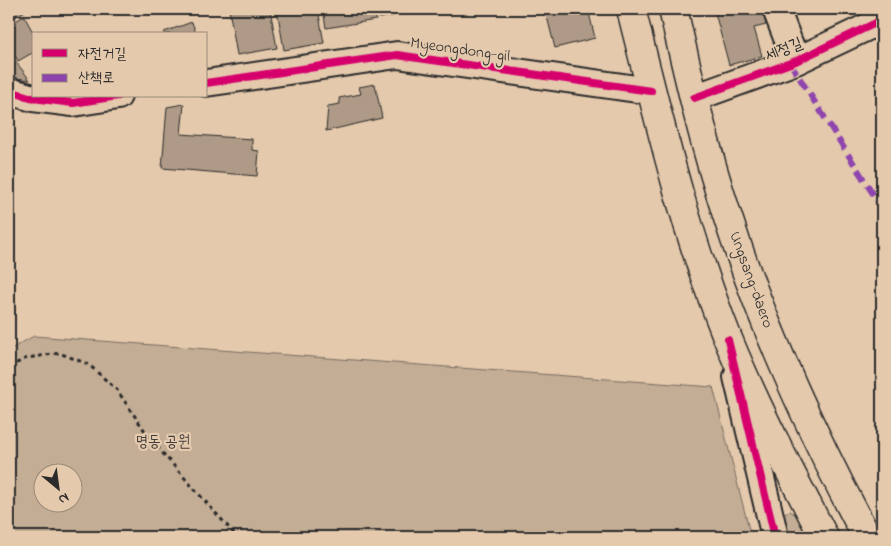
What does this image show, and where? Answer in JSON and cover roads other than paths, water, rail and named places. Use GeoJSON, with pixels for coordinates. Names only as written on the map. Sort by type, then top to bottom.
{"type":"FeatureCollection","features":[{"type":"Feature","properties":{"kind":"main road"},"geometry":{"type":"LineString","coordinates":[[630,9],[685,219],[728,340],[772,436],[824,537]]}},
{"type":"Feature","properties":{"kind":"main road","name":"Ungsang-daero"},"geometry":{"type":"LineString","coordinates":[[673,9],[694,98],[728,217],[767,327],[840,487],[867,537]]}},
{"type":"Feature","properties":{"kind":"street"},"geometry":{"type":"LineString","coordinates":[[776,9],[796,61]]}},
{"type":"Feature","properties":{"kind":"street","name":"세정길"},"geometry":{"type":"LineString","coordinates":[[694,98],[796,61],[882,20]]}},
{"type":"Feature","properties":{"kind":"street","name":"Myeongdong-gil"},"geometry":{"type":"LineString","coordinates":[[208,83],[397,55],[651,91]]}},
{"type":"Feature","properties":{"kind":"street"},"geometry":{"type":"LineString","coordinates":[[9,91],[32,98]]}},
{"type":"Feature","properties":{"kind":"street"},"geometry":{"type":"LineString","coordinates":[[33,98],[73,103],[105,98]]}},
{"type":"Feature","properties":{"kind":"street"},"geometry":{"type":"LineString","coordinates":[[728,340],[774,537]]}},
{"type":"Feature","properties":{"kind":"park label","name":"명동 공원"},"geometry":{"type":"Point","coordinates":[163,442]}}]}
